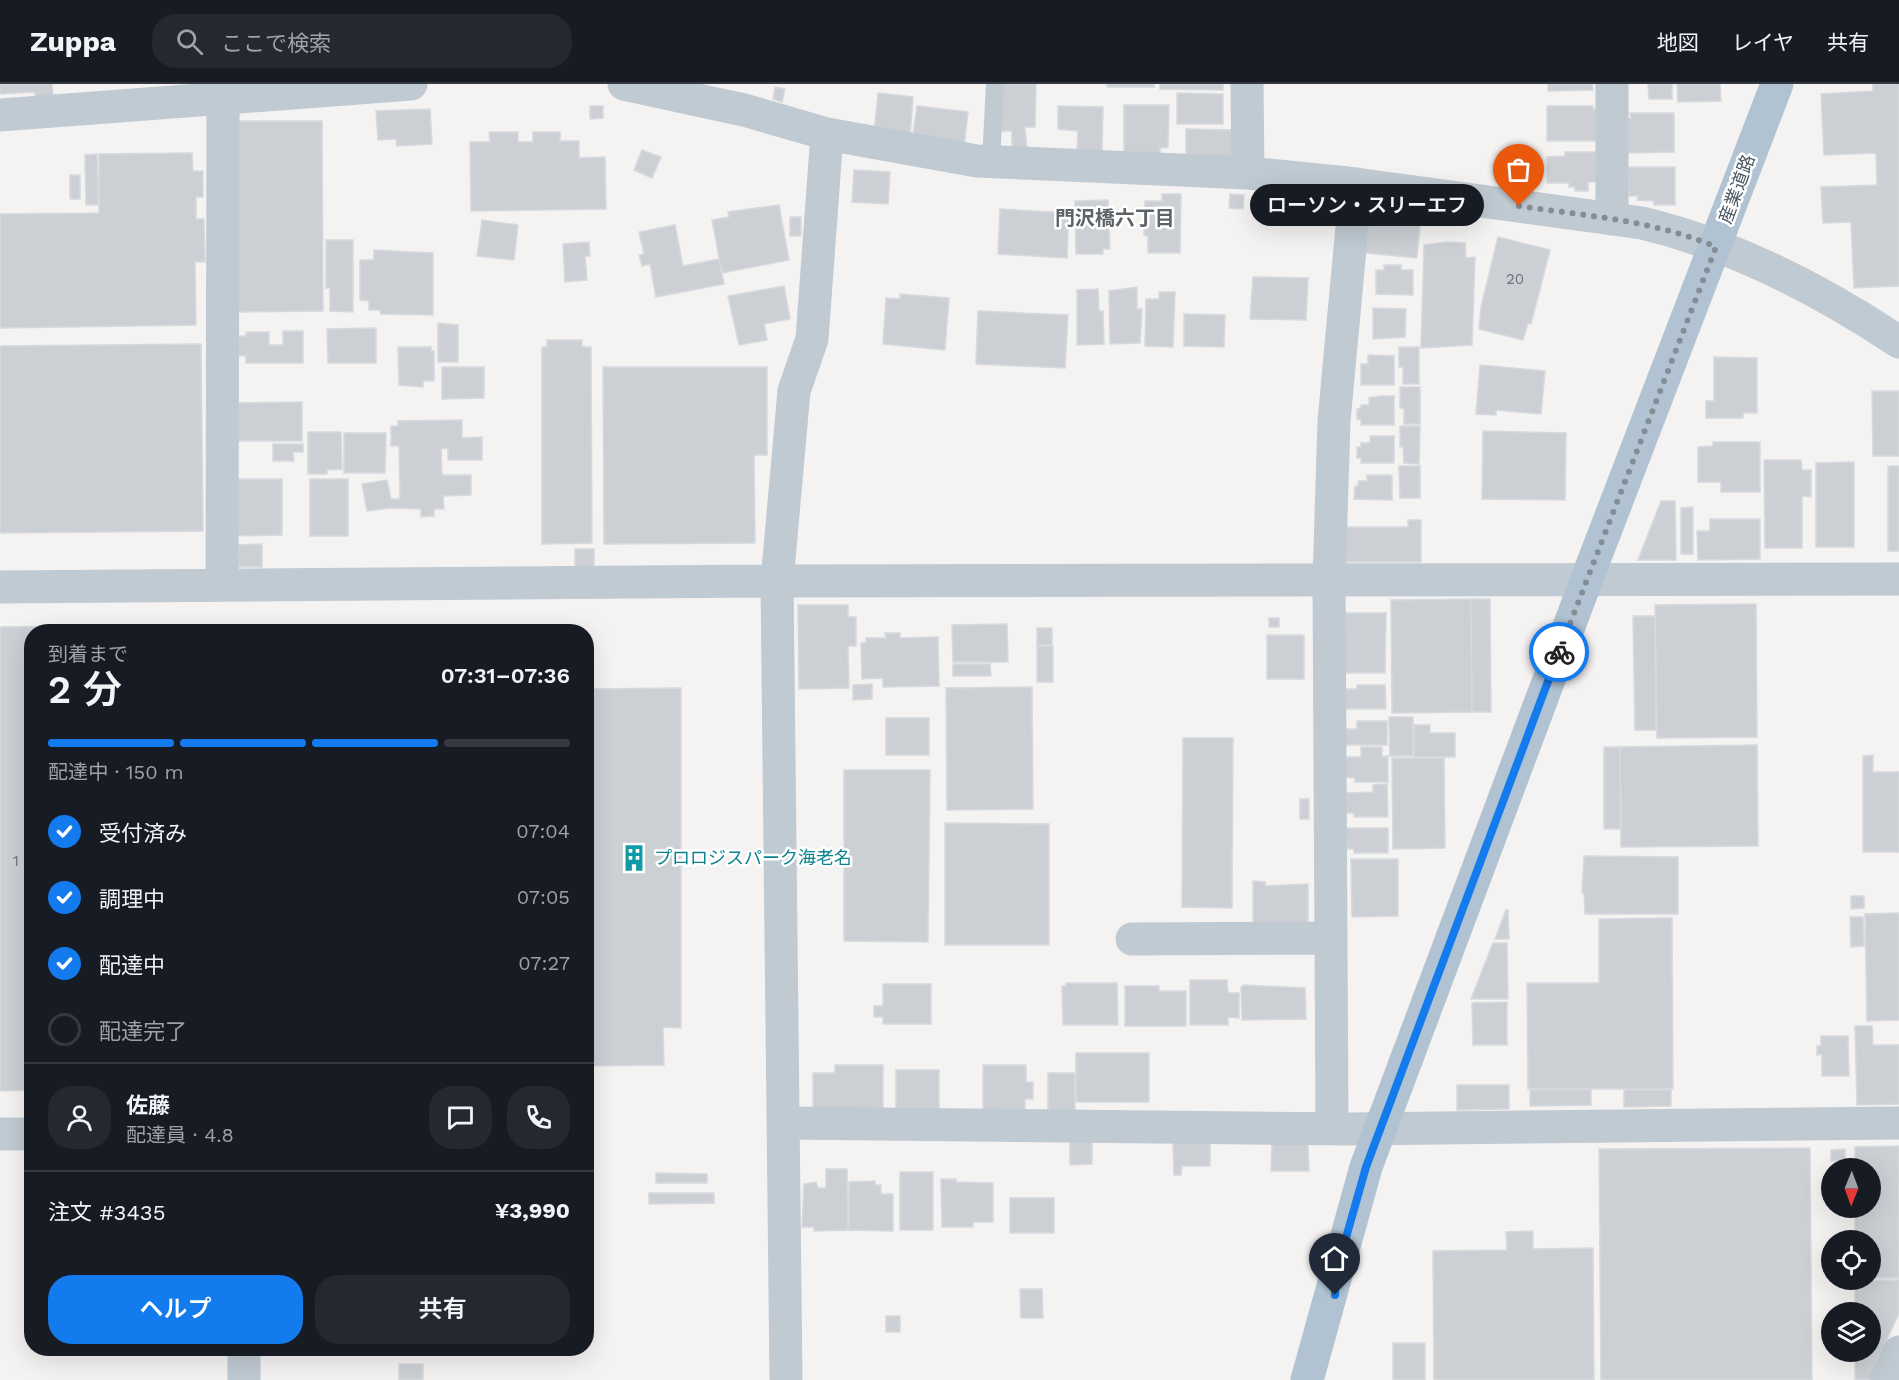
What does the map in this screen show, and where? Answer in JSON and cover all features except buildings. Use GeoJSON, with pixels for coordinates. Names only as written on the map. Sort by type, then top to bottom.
{"type":"FeatureCollection","features":[{"type":"Feature","properties":{"kind":"main road","name":"産業道路"},"geometry":{"type":"LineString","coordinates":[[1307,1380],[1366,1167],[1586,580],[1777,84]]}},
{"type":"Feature","properties":{"kind":"main road","name":"産業道路"},"geometry":{"type":"LineString","coordinates":[[1328,1380],[1336,1273]]}},
{"type":"Feature","properties":{"kind":"street"},"geometry":{"type":"LineString","coordinates":[[0,115],[411,84]]}},
{"type":"Feature","properties":{"kind":"street"},"geometry":{"type":"LineString","coordinates":[[624,84],[744,97],[827,134],[991,162],[1248,173],[1356,184],[1612,219],[1681,232],[1824,294],[1899,342]]}},
{"type":"Feature","properties":{"kind":"street"},"geometry":{"type":"LineString","coordinates":[[1247,84],[1248,173]]}},
{"type":"Feature","properties":{"kind":"street"},"geometry":{"type":"LineString","coordinates":[[1612,84],[1612,219]]}},
{"type":"Feature","properties":{"kind":"street"},"geometry":{"type":"LineString","coordinates":[[222,585],[223,98]]}},
{"type":"Feature","properties":{"kind":"street"},"geometry":{"type":"LineString","coordinates":[[786,1380],[777,581],[794,391],[812,339],[827,134]]}},
{"type":"Feature","properties":{"kind":"street"},"geometry":{"type":"LineString","coordinates":[[1332,1128],[1329,580],[1334,421],[1356,184]]}},
{"type":"Feature","properties":{"kind":"street"},"geometry":{"type":"LineString","coordinates":[[0,587],[777,581],[1899,579]]}},
{"type":"Feature","properties":{"kind":"street"},"geometry":{"type":"LineString","coordinates":[[1132,939],[1331,939]]}},
{"type":"Feature","properties":{"kind":"street"},"geometry":{"type":"LineString","coordinates":[[783,1123],[1381,1129],[1899,1123]]}},
{"type":"Feature","properties":{"kind":"street"},"geometry":{"type":"LineString","coordinates":[[0,1134],[24,1134]]}},
{"type":"Feature","properties":{"kind":"street"},"geometry":{"type":"LineString","coordinates":[[1886,1380],[1899,1352]]}},
{"type":"Feature","properties":{"kind":"street"},"geometry":{"type":"LineString","coordinates":[[244,1356],[244,1380]]}},
{"type":"Feature","properties":{"kind":"lane"},"geometry":{"type":"LineString","coordinates":[[991,162],[995,84]]}},
{"type":"Feature","properties":{"kind":"way so far"},"geometry":{"type":"LineString","coordinates":[[1519,206],[1642,223],[1681,232],[1716,247],[1559,652]]}},
{"type":"Feature","properties":{"kind":"place","name":"ローソン・スリーエフ"},"geometry":{"type":"Point","coordinates":[1519,206]}},
{"type":"Feature","properties":{"kind":"place","name":"プロロジスパーク海老名"},"geometry":{"type":"Point","coordinates":[634,858]}},
{"type":"Feature","properties":{"kind":"district","name":"門沢橋六丁目"},"geometry":{"type":"Point","coordinates":[1115,218]}},
{"type":"Feature","properties":{"kind":"route"},"geometry":{"type":"LineString","coordinates":[[1335,1295],[1336,1273],[1366,1167],[1559,652]]}}]}
